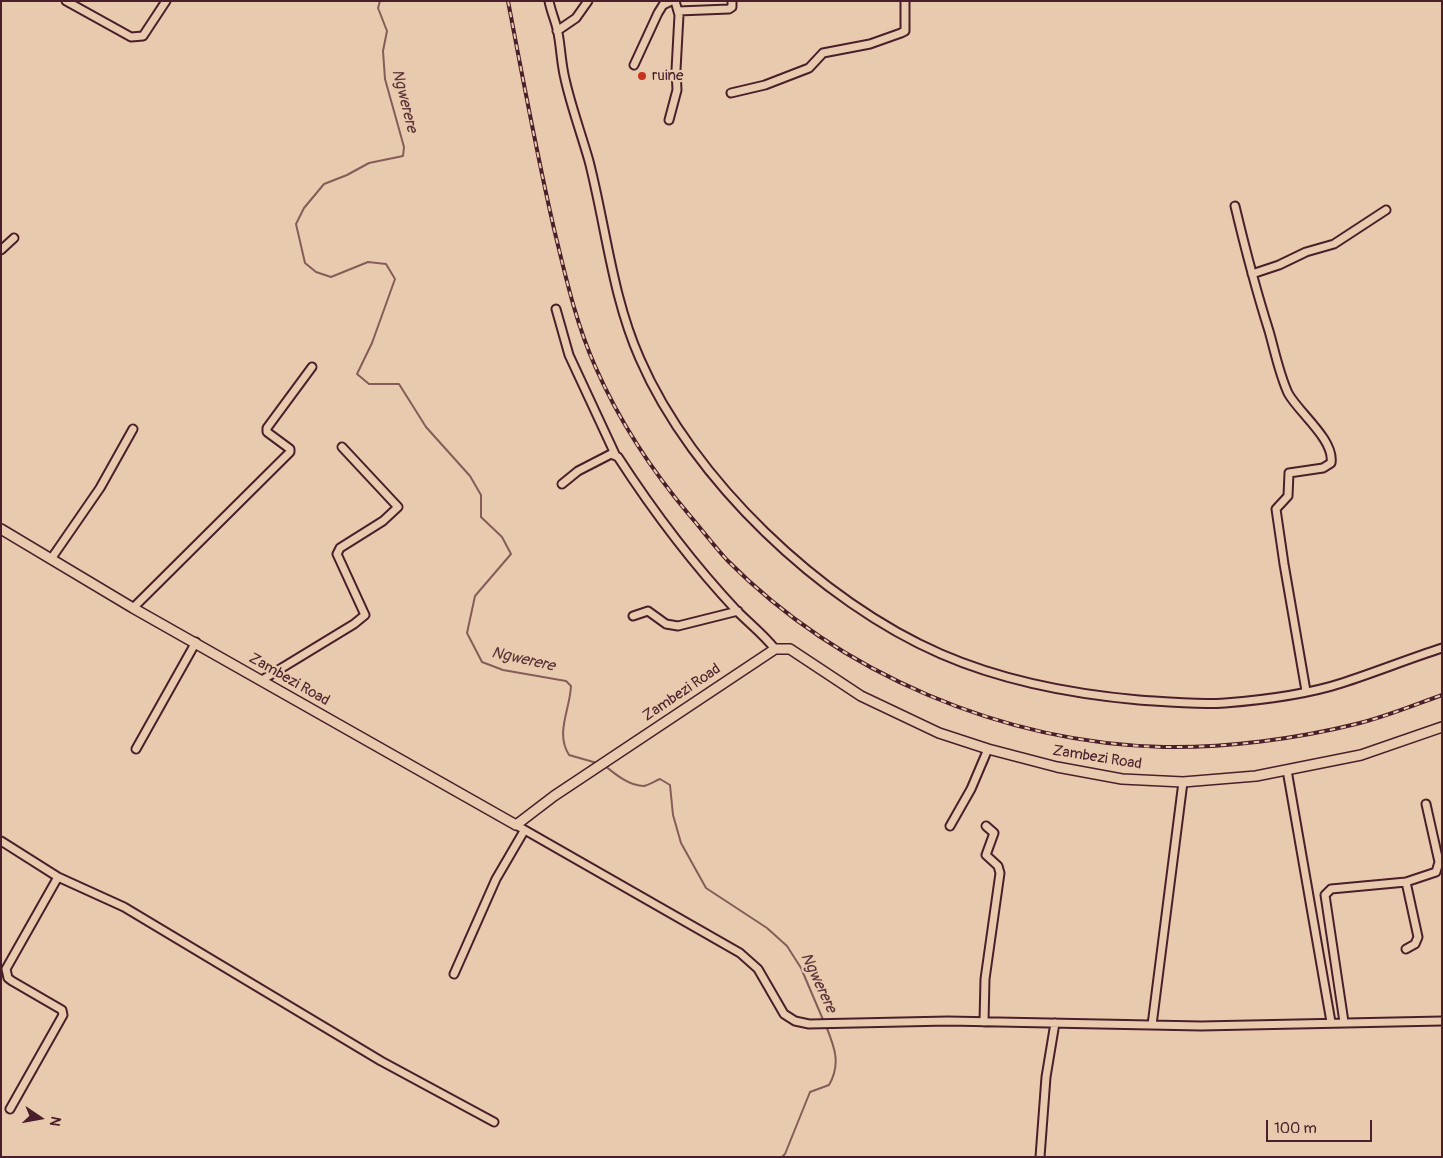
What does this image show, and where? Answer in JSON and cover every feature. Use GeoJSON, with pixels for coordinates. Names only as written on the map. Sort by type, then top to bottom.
{"type":"FeatureCollection","features":[{"type":"Feature","properties":{"kind":"main road","name":"Zambezi Road"},"geometry":{"type":"LineString","coordinates":[[1,530],[133,608],[516,825],[554,796],[775,649],[790,649],[862,696],[909,721],[988,749],[1057,767],[1122,779],[1183,782],[1256,776],[1361,755],[1442,727]]}},
{"type":"Feature","properties":{"kind":"street"},"geometry":{"type":"LineString","coordinates":[[66,1],[131,37],[143,36],[166,1]]}},
{"type":"Feature","properties":{"kind":"street"},"geometry":{"type":"LineString","coordinates":[[549,1],[558,31],[565,82],[589,162],[619,297],[640,360],[660,397],[706,465],[763,529],[816,578],[863,611],[913,641],[942,655],[1016,679],[1111,697],[1195,704],[1259,700],[1343,683],[1442,648]]}},
{"type":"Feature","properties":{"kind":"street"},"geometry":{"type":"LineString","coordinates":[[558,31],[576,18],[588,1]]}},
{"type":"Feature","properties":{"kind":"street"},"geometry":{"type":"LineString","coordinates":[[634,65],[658,13],[663,6],[671,1]]}},
{"type":"Feature","properties":{"kind":"street"},"geometry":{"type":"LineString","coordinates":[[669,120],[678,90],[678,11],[675,1]]}},
{"type":"Feature","properties":{"kind":"street"},"geometry":{"type":"LineString","coordinates":[[678,11],[729,10],[732,7],[732,1]]}},
{"type":"Feature","properties":{"kind":"street"},"geometry":{"type":"LineString","coordinates":[[731,93],[766,84],[809,68],[823,52],[870,44],[901,33],[905,30],[905,1]]}},
{"type":"Feature","properties":{"kind":"street"},"geometry":{"type":"LineString","coordinates":[[1235,206],[1252,274],[1284,383],[1294,402],[1321,435],[1332,458],[1328,466],[1288,472],[1288,496],[1276,509],[1306,691]]}},
{"type":"Feature","properties":{"kind":"street"},"geometry":{"type":"LineString","coordinates":[[1252,274],[1306,252],[1334,244],[1386,210]]}},
{"type":"Feature","properties":{"kind":"street"},"geometry":{"type":"LineString","coordinates":[[1,250],[14,238]]}},
{"type":"Feature","properties":{"kind":"street"},"geometry":{"type":"LineString","coordinates":[[556,309],[569,356],[615,454],[651,507],[738,611],[775,649]]}},
{"type":"Feature","properties":{"kind":"street"},"geometry":{"type":"LineString","coordinates":[[133,608],[290,452],[290,449],[267,432],[266,428],[312,367]]}},
{"type":"Feature","properties":{"kind":"street"},"geometry":{"type":"LineString","coordinates":[[51,558],[100,488],[133,429]]}},
{"type":"Feature","properties":{"kind":"street"},"geometry":{"type":"LineString","coordinates":[[262,680],[354,624],[365,615],[337,554],[340,548],[384,520],[398,508],[342,447]]}},
{"type":"Feature","properties":{"kind":"street"},"geometry":{"type":"LineString","coordinates":[[562,484],[578,471],[611,454],[615,454]]}},
{"type":"Feature","properties":{"kind":"street"},"geometry":{"type":"LineString","coordinates":[[633,616],[648,611],[666,624],[678,626],[738,611]]}},
{"type":"Feature","properties":{"kind":"street"},"geometry":{"type":"LineString","coordinates":[[136,749],[196,642]]}},
{"type":"Feature","properties":{"kind":"street"},"geometry":{"type":"LineString","coordinates":[[950,826],[971,789],[988,749]]}},
{"type":"Feature","properties":{"kind":"street"},"geometry":{"type":"LineString","coordinates":[[1287,770],[1331,1022]]}},
{"type":"Feature","properties":{"kind":"street"},"geometry":{"type":"LineString","coordinates":[[1152,1025],[1183,782]]}},
{"type":"Feature","properties":{"kind":"street"},"geometry":{"type":"LineString","coordinates":[[1344,1022],[1325,895],[1331,889],[1406,882],[1436,872],[1439,866],[1426,804]]}},
{"type":"Feature","properties":{"kind":"street"},"geometry":{"type":"LineString","coordinates":[[516,825],[740,953],[758,969],[784,1014],[795,1021],[809,1024],[833,1022],[984,1022],[1248,1025],[1442,1021]]}},
{"type":"Feature","properties":{"kind":"street"},"geometry":{"type":"LineString","coordinates":[[984,1022],[984,979],[1000,873],[998,866],[986,854],[994,832],[986,826]]}},
{"type":"Feature","properties":{"kind":"street"},"geometry":{"type":"LineString","coordinates":[[454,974],[496,879],[524,831]]}},
{"type":"Feature","properties":{"kind":"street"},"geometry":{"type":"LineString","coordinates":[[1,841],[58,876],[124,907],[381,1061],[494,1122]]}},
{"type":"Feature","properties":{"kind":"street"},"geometry":{"type":"LineString","coordinates":[[10,1109],[63,1015],[62,1010],[8,978],[6,969],[58,876]]}},
{"type":"Feature","properties":{"kind":"street"},"geometry":{"type":"LineString","coordinates":[[1406,882],[1418,937],[1415,944],[1406,949]]}},
{"type":"Feature","properties":{"kind":"street"},"geometry":{"type":"LineString","coordinates":[[1040,1157],[1046,1077],[1055,1023]]}},
{"type":"Feature","properties":{"kind":"waterway","name":"Ngwerere"},"geometry":{"type":"LineString","coordinates":[[380,1],[378,8],[387,31],[383,51],[385,79],[404,147],[403,156],[369,163],[347,175],[324,184],[304,208],[296,224],[305,263],[316,272],[331,277],[368,262],[386,264],[395,279],[372,343],[357,374],[369,384],[399,384],[426,427],[470,476],[481,495],[481,517],[502,537],[511,554],[475,596],[467,633],[482,662],[503,670],[566,681],[571,686],[563,730],[565,747],[569,755],[597,763]]}},
{"type":"Feature","properties":{"kind":"waterway","name":"Ngwerere"},"geometry":{"type":"LineString","coordinates":[[604,765],[622,779],[633,784],[644,786],[660,779],[670,785],[673,815],[681,843],[706,888],[767,928],[787,946],[801,968],[824,1022]]}},
{"type":"Feature","properties":{"kind":"waterway","name":"Ngwerere"},"geometry":{"type":"LineString","coordinates":[[782,1157],[785,1154],[810,1092],[829,1085],[833,1077],[836,1063],[832,1042],[826,1026]]}},
{"type":"Feature","properties":{"kind":"railway"},"geometry":{"type":"LineString","coordinates":[[508,1],[536,146],[567,284],[588,350],[604,386],[637,445],[650,464],[713,544],[727,560],[772,601],[820,637],[872,668],[927,695],[985,716],[1044,732],[1104,742],[1188,747],[1285,738],[1367,721],[1442,695]]}},
{"type":"Feature","properties":{"kind":"place","name":"ruine"},"geometry":{"type":"Point","coordinates":[642,76]}}]}
